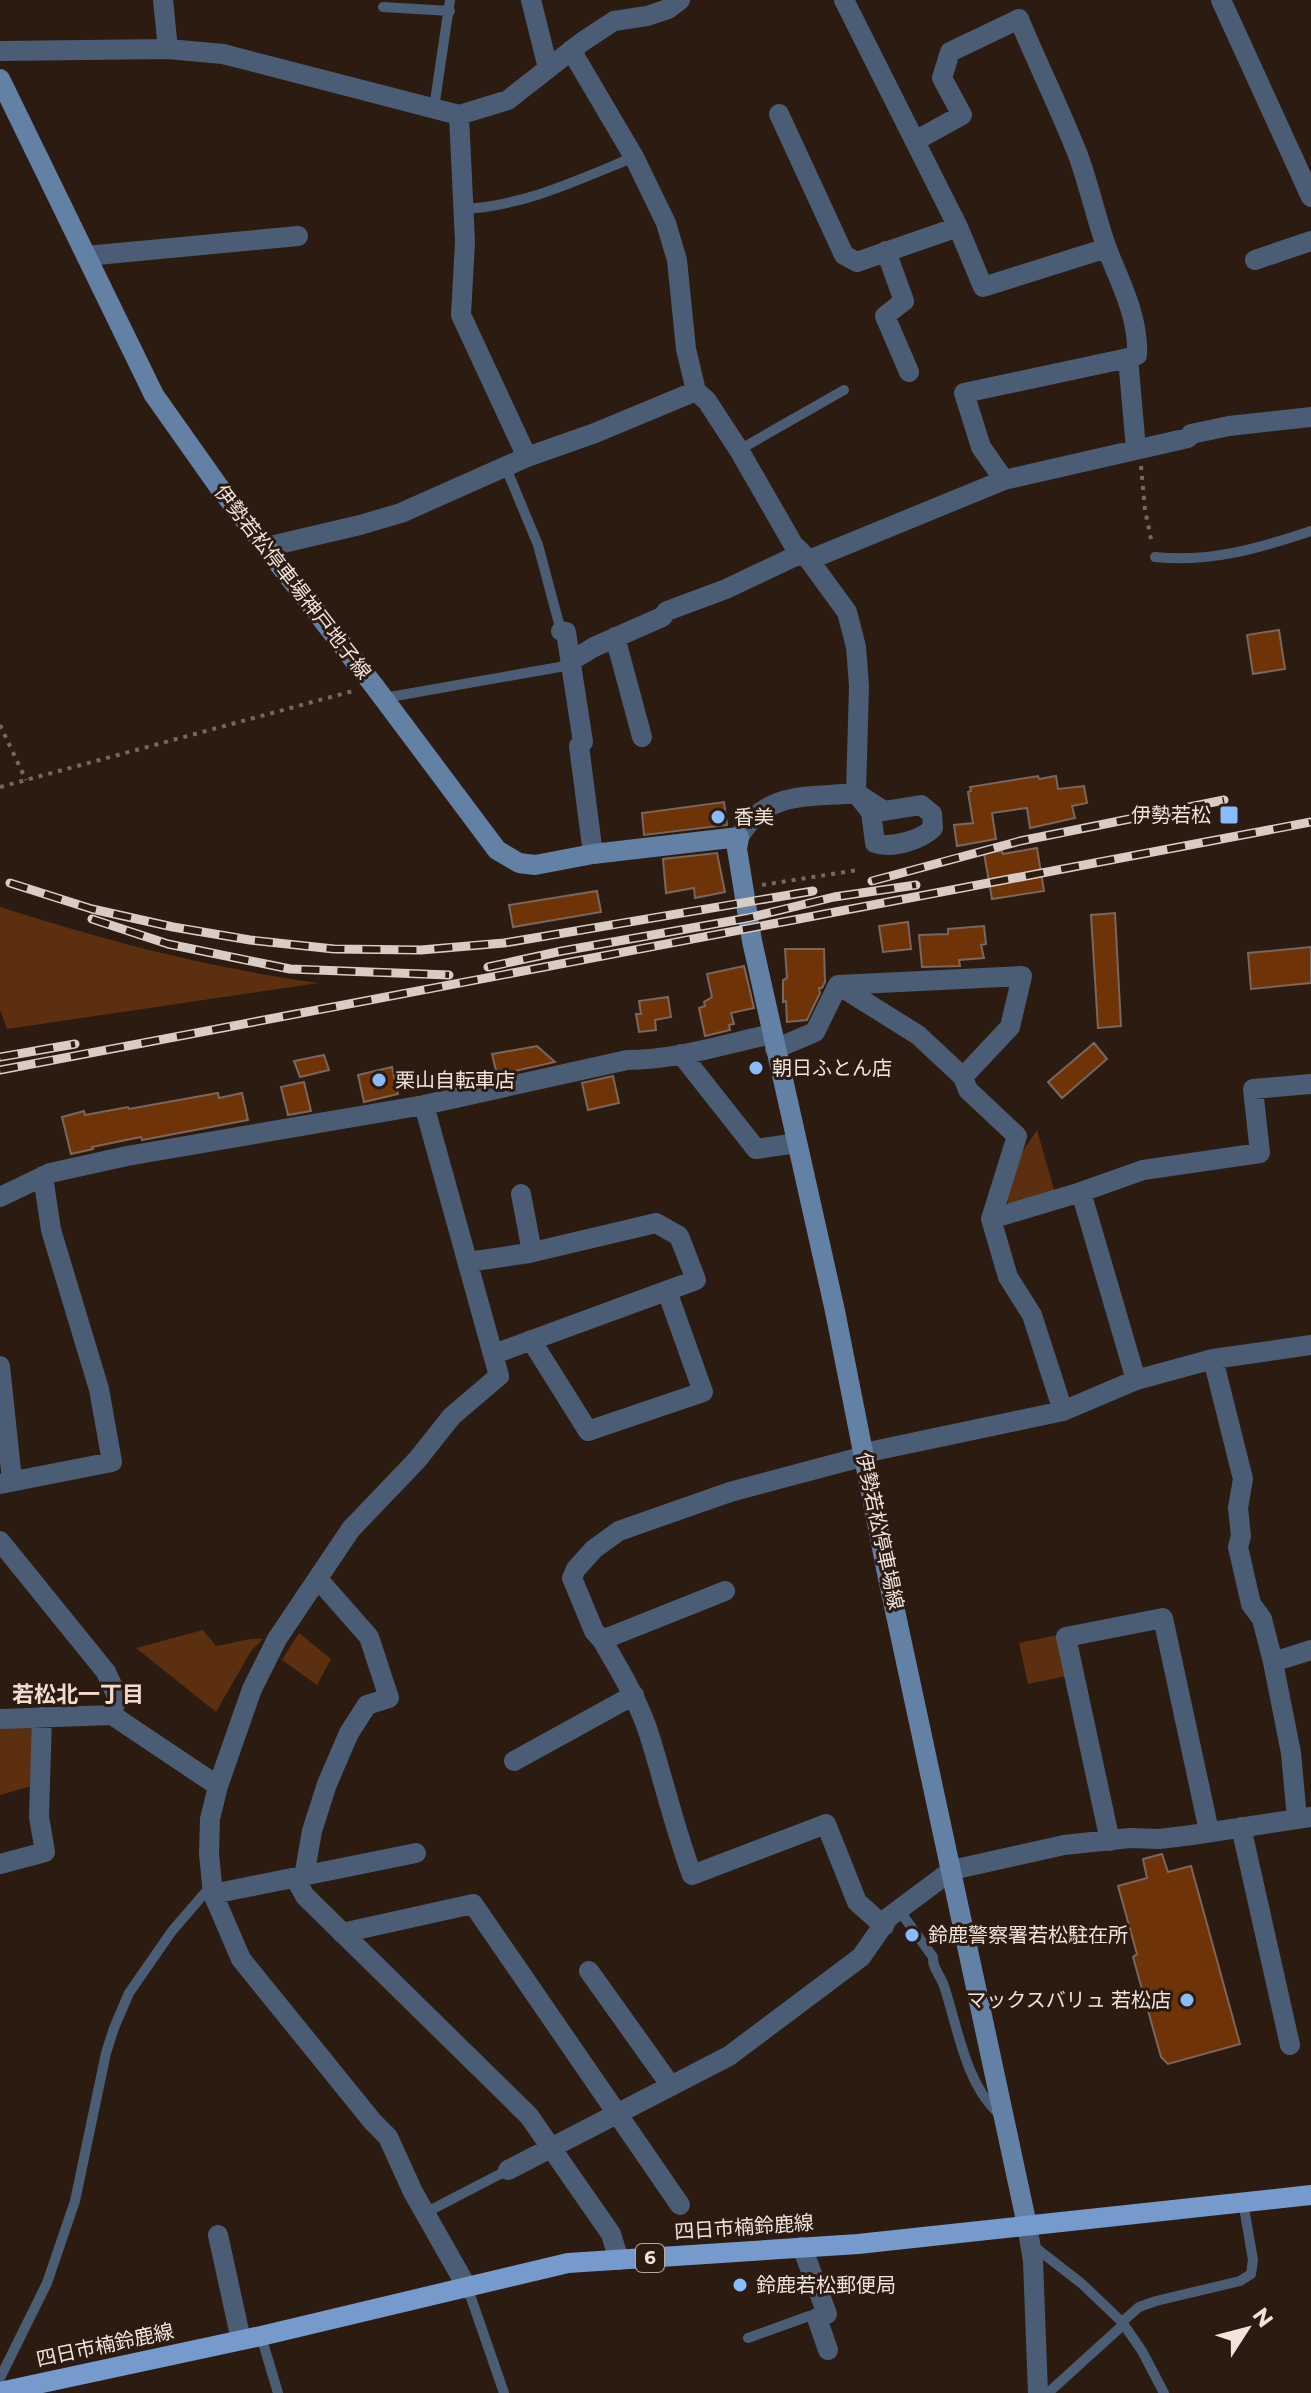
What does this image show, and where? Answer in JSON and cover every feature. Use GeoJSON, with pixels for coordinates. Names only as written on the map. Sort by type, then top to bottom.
{"type":"FeatureCollection","features":[{"type":"Feature","properties":{"kind":"main road","name":"伊勢若松停車場神戸地子線"},"geometry":{"type":"LineString","coordinates":[[0,79],[154,395],[219,487],[380,692],[497,850],[519,863],[535,865],[593,854],[739,837]]}},
{"type":"Feature","properties":{"kind":"main road","name":"伊勢若松停車場線"},"geometry":{"type":"LineString","coordinates":[[739,837],[737,849],[742,888],[1028,2234]]}},
{"type":"Feature","properties":{"kind":"main road","name":"四日市楠鈴鹿線"},"geometry":{"type":"LineString","coordinates":[[0,2392],[468,2289],[568,2263],[1028,2234],[1311,2195]]}},
{"type":"Feature","properties":{"kind":"street"},"geometry":{"type":"LineString","coordinates":[[163,0],[168,49]]}},
{"type":"Feature","properties":{"kind":"street"},"geometry":{"type":"LineString","coordinates":[[0,51],[168,49],[223,54],[459,115],[508,100],[571,50],[614,21],[647,16],[668,9],[680,0]]}},
{"type":"Feature","properties":{"kind":"street"},"geometry":{"type":"LineString","coordinates":[[844,0],[958,227],[983,287],[1107,248]]}},
{"type":"Feature","properties":{"kind":"street"},"geometry":{"type":"LineString","coordinates":[[1221,0],[1311,197]]}},
{"type":"Feature","properties":{"kind":"street"},"geometry":{"type":"LineString","coordinates":[[534,1],[548,68]]}},
{"type":"Feature","properties":{"kind":"street"},"geometry":{"type":"LineString","coordinates":[[915,141],[962,115],[942,78],[950,52],[1019,19],[1079,159],[1127,299],[1138,344],[1137,355],[964,393],[981,447],[1004,480]]}},
{"type":"Feature","properties":{"kind":"street"},"geometry":{"type":"LineString","coordinates":[[571,50],[634,157],[666,223],[677,260],[686,349],[696,391],[707,401],[739,450],[793,544],[847,612],[856,647],[859,686],[856,793],[776,801],[759,810],[739,837]]}},
{"type":"Feature","properties":{"kind":"street"},"geometry":{"type":"LineString","coordinates":[[779,114],[844,255],[857,262],[958,227]]}},
{"type":"Feature","properties":{"kind":"street"},"geometry":{"type":"LineString","coordinates":[[459,115],[465,242],[461,315],[527,457]]}},
{"type":"Feature","properties":{"kind":"street"},"geometry":{"type":"LineString","coordinates":[[86,256],[298,236]]}},
{"type":"Feature","properties":{"kind":"street"},"geometry":{"type":"LineString","coordinates":[[1255,260],[1311,241]]}},
{"type":"Feature","properties":{"kind":"street"},"geometry":{"type":"LineString","coordinates":[[886,251],[904,301],[885,316],[909,372]]}},
{"type":"Feature","properties":{"kind":"street"},"geometry":{"type":"LineString","coordinates":[[1128,358],[1138,448]]}},
{"type":"Feature","properties":{"kind":"street"},"geometry":{"type":"LineString","coordinates":[[266,547],[401,513],[527,457],[696,391]]}},
{"type":"Feature","properties":{"kind":"street"},"geometry":{"type":"LineString","coordinates":[[571,663],[615,637],[662,617],[667,611],[1004,480],[1229,426],[1311,417]]}},
{"type":"Feature","properties":{"kind":"street"},"geometry":{"type":"LineString","coordinates":[[561,631],[566,632],[583,742],[579,746],[593,854]]}},
{"type":"Feature","properties":{"kind":"street"},"geometry":{"type":"LineString","coordinates":[[615,637],[642,737]]}},
{"type":"Feature","properties":{"kind":"street"},"geometry":{"type":"LineString","coordinates":[[838,985],[1022,976],[1010,1027],[963,1077]]}},
{"type":"Feature","properties":{"kind":"street"},"geometry":{"type":"LineString","coordinates":[[0,1197],[43,1176],[127,1156],[424,1105],[627,1060],[774,1042],[815,1032],[838,985]]}},
{"type":"Feature","properties":{"kind":"street"},"geometry":{"type":"LineString","coordinates":[[838,985],[918,1035],[963,1077],[968,1090],[1017,1136],[991,1219],[1008,1277],[1032,1315],[1063,1411]]}},
{"type":"Feature","properties":{"kind":"street"},"geometry":{"type":"LineString","coordinates":[[681,1054],[756,1149],[797,1143]]}},
{"type":"Feature","properties":{"kind":"street"},"geometry":{"type":"LineString","coordinates":[[991,1219],[1143,1170],[1260,1153],[1253,1089],[1311,1084]]}},
{"type":"Feature","properties":{"kind":"street"},"geometry":{"type":"LineString","coordinates":[[424,1105],[499,1376],[452,1416],[417,1460],[351,1529],[277,1639],[252,1689],[218,1786],[210,1819],[209,1854],[212,1890],[241,1959],[388,2137],[425,2213],[468,2289]]}},
{"type":"Feature","properties":{"kind":"street"},"geometry":{"type":"LineString","coordinates":[[0,1366],[6,1482],[112,1462],[99,1389],[51,1230],[43,1176]]}},
{"type":"Feature","properties":{"kind":"street"},"geometry":{"type":"LineString","coordinates":[[1081,1192],[1136,1380]]}},
{"type":"Feature","properties":{"kind":"street"},"geometry":{"type":"LineString","coordinates":[[521,1194],[532,1252]]}},
{"type":"Feature","properties":{"kind":"street"},"geometry":{"type":"LineString","coordinates":[[468,1262],[532,1252],[656,1223],[679,1236],[696,1280],[494,1354]]}},
{"type":"Feature","properties":{"kind":"street"},"geometry":{"type":"LineString","coordinates":[[531,1340],[588,1431],[703,1392],[667,1291]]}},
{"type":"Feature","properties":{"kind":"street"},"geometry":{"type":"LineString","coordinates":[[884,1926],[857,1902],[826,1824],[692,1875],[676,1833],[646,1726],[634,1695],[594,1631],[572,1578],[576,1569],[594,1549],[619,1531],[730,1492],[864,1455],[1063,1411],[1136,1380],[1213,1359],[1311,1345]]}},
{"type":"Feature","properties":{"kind":"street"},"geometry":{"type":"LineString","coordinates":[[508,2170],[729,2056],[861,1957],[889,1917],[952,1870],[1064,1845],[1130,1838],[1159,1839],[1304,1818],[1273,1662],[1262,1619],[1251,1604],[1238,1547],[1241,1536],[1238,1508],[1243,1479],[1213,1359]]}},
{"type":"Feature","properties":{"kind":"street"},"geometry":{"type":"LineString","coordinates":[[0,1541],[106,1672],[117,1696],[112,1715]]}},
{"type":"Feature","properties":{"kind":"street"},"geometry":{"type":"LineString","coordinates":[[318,1579],[369,1637],[389,1698],[367,1705],[349,1733],[327,1784],[299,1878],[305,1896],[529,2116],[611,2234],[619,2260]]}},
{"type":"Feature","properties":{"kind":"street"},"geometry":{"type":"LineString","coordinates":[[602,1640],[725,1591]]}},
{"type":"Feature","properties":{"kind":"street"},"geometry":{"type":"LineString","coordinates":[[1110,1841],[1066,1637],[1163,1618],[1209,1831]]}},
{"type":"Feature","properties":{"kind":"street"},"geometry":{"type":"LineString","coordinates":[[1273,1662],[1311,1650]]}},
{"type":"Feature","properties":{"kind":"street"},"geometry":{"type":"LineString","coordinates":[[514,1761],[634,1695]]}},
{"type":"Feature","properties":{"kind":"street"},"geometry":{"type":"LineString","coordinates":[[0,1719],[112,1715],[218,1786]]}},
{"type":"Feature","properties":{"kind":"street"},"geometry":{"type":"LineString","coordinates":[[0,1864],[45,1852],[39,1817],[42,1717]]}},
{"type":"Feature","properties":{"kind":"street"},"geometry":{"type":"LineString","coordinates":[[1241,1827],[1290,2045]]}},
{"type":"Feature","properties":{"kind":"street"},"geometry":{"type":"LineString","coordinates":[[212,1890],[299,1878],[416,1853]]}},
{"type":"Feature","properties":{"kind":"street"},"geometry":{"type":"LineString","coordinates":[[342,1933],[473,1904],[680,2205]]}},
{"type":"Feature","properties":{"kind":"street"},"geometry":{"type":"LineString","coordinates":[[589,1971],[671,2086]]}},
{"type":"Feature","properties":{"kind":"street"},"geometry":{"type":"LineString","coordinates":[[1028,2234],[1033,2261],[1038,2393]]}},
{"type":"Feature","properties":{"kind":"street"},"geometry":{"type":"LineString","coordinates":[[218,2235],[251,2338]]}},
{"type":"Feature","properties":{"kind":"street"},"geometry":{"type":"LineString","coordinates":[[802,2247],[827,2314],[817,2318],[828,2350]]}},
{"type":"Feature","properties":{"kind":"lane"},"geometry":{"type":"LineString","coordinates":[[383,7],[450,5],[434,108]]}},
{"type":"Feature","properties":{"kind":"lane"},"geometry":{"type":"LineString","coordinates":[[463,209],[488,208],[551,192],[634,157]]}},
{"type":"Feature","properties":{"kind":"lane"},"geometry":{"type":"LineString","coordinates":[[739,450],[844,390]]}},
{"type":"Feature","properties":{"kind":"lane"},"geometry":{"type":"LineString","coordinates":[[506,468],[538,545],[561,631]]}},
{"type":"Feature","properties":{"kind":"lane"},"geometry":{"type":"LineString","coordinates":[[1155,557],[1177,559],[1251,551],[1311,531]]}},
{"type":"Feature","properties":{"kind":"lane"},"geometry":{"type":"LineString","coordinates":[[380,692],[571,663]]}},
{"type":"Feature","properties":{"kind":"lane"},"geometry":{"type":"LineString","coordinates":[[0,2378],[47,2283],[75,2201],[106,2053],[129,1993],[172,1931],[212,1890]]}},
{"type":"Feature","properties":{"kind":"lane"},"geometry":{"type":"LineString","coordinates":[[899,1910],[933,1957],[932,1963],[942,1981],[961,2046],[979,2087],[996,2112],[1003,2115]]}},
{"type":"Feature","properties":{"kind":"lane"},"geometry":{"type":"LineString","coordinates":[[425,2213],[508,2170]]}},
{"type":"Feature","properties":{"kind":"lane"},"geometry":{"type":"LineString","coordinates":[[1048,2393],[1139,2307],[1240,2281],[1251,2274],[1253,2260],[1243,2202]]}},
{"type":"Feature","properties":{"kind":"lane"},"geometry":{"type":"LineString","coordinates":[[1028,2234],[1123,2323],[1164,2393]]}},
{"type":"Feature","properties":{"kind":"lane"},"geometry":{"type":"LineString","coordinates":[[468,2289],[504,2393]]}},
{"type":"Feature","properties":{"kind":"lane"},"geometry":{"type":"LineString","coordinates":[[748,2338],[809,2316],[817,2318]]}},
{"type":"Feature","properties":{"kind":"lane"},"geometry":{"type":"LineString","coordinates":[[251,2338],[278,2393]]}},
{"type":"Feature","properties":{"kind":"path"},"geometry":{"type":"LineString","coordinates":[[1138,448],[1145,510],[1155,557]]}},
{"type":"Feature","properties":{"kind":"path"},"geometry":{"type":"LineString","coordinates":[[0,787],[347,692],[380,692]]}},
{"type":"Feature","properties":{"kind":"path"},"geometry":{"type":"LineString","coordinates":[[0,725],[26,780]]}},
{"type":"Feature","properties":{"kind":"path"},"geometry":{"type":"LineString","coordinates":[[742,888],[858,870]]}},
{"type":"Feature","properties":{"kind":"shaded area"},"geometry":{"type":"Polygon","coordinates":[[[0,907],[158,952],[237,970],[319,983],[7,1029],[0,1010],[0,907]]]}},
{"type":"Feature","properties":{"kind":"shaded area"},"geometry":{"type":"Polygon","coordinates":[[[1037,1130],[1055,1193],[1010,1206],[1004,1196],[1018,1158],[1037,1130]]]}},
{"type":"Feature","properties":{"kind":"shaded area"},"geometry":{"type":"Polygon","coordinates":[[[203,1630],[216,1646],[263,1639],[251,1651],[216,1712],[136,1648],[203,1630]]]}},
{"type":"Feature","properties":{"kind":"shaded area"},"geometry":{"type":"Polygon","coordinates":[[[299,1633],[331,1659],[317,1685],[282,1660],[299,1633]]]}},
{"type":"Feature","properties":{"kind":"shaded area"},"geometry":{"type":"Polygon","coordinates":[[[1058,1635],[1067,1676],[1028,1684],[1019,1643],[1058,1635]]]}},
{"type":"Feature","properties":{"kind":"shaded area"},"geometry":{"type":"Polygon","coordinates":[[[38,1725],[35,1785],[0,1795],[0,1728],[38,1725]]]}},
{"type":"Feature","properties":{"kind":"building"},"geometry":{"type":"Polygon","coordinates":[[[1279,630],[1285,669],[1253,674],[1247,635],[1279,630]]]}},
{"type":"Feature","properties":{"kind":"building"},"geometry":{"type":"Polygon","coordinates":[[[1038,776],[1039,779],[1056,776],[1058,789],[1084,786],[1087,803],[1072,806],[1075,818],[1030,828],[1027,808],[992,813],[996,839],[957,846],[954,825],[973,823],[968,792],[971,791],[970,787],[1038,776]]]}},
{"type":"Feature","properties":{"kind":"building"},"geometry":{"type":"Polygon","coordinates":[[[724,802],[727,825],[644,835],[642,813],[724,802]]]}},
{"type":"Feature","properties":{"kind":"building"},"geometry":{"type":"Polygon","coordinates":[[[1037,848],[1044,891],[992,899],[984,853],[1002,851],[1003,854],[1037,848]]]}},
{"type":"Feature","properties":{"kind":"building"},"geometry":{"type":"Polygon","coordinates":[[[717,853],[725,892],[695,898],[694,888],[666,893],[663,859],[717,853]]]}},
{"type":"Feature","properties":{"kind":"building"},"geometry":{"type":"Polygon","coordinates":[[[597,891],[601,912],[513,927],[509,905],[597,891]]]}},
{"type":"Feature","properties":{"kind":"building"},"geometry":{"type":"Polygon","coordinates":[[[1115,913],[1121,1026],[1098,1028],[1091,915],[1115,913]]]}},
{"type":"Feature","properties":{"kind":"building"},"geometry":{"type":"Polygon","coordinates":[[[908,922],[911,949],[883,952],[879,926],[908,922]]]}},
{"type":"Feature","properties":{"kind":"building"},"geometry":{"type":"Polygon","coordinates":[[[984,926],[986,944],[981,945],[984,958],[959,960],[960,966],[922,967],[919,935],[948,934],[948,929],[984,926]]]}},
{"type":"Feature","properties":{"kind":"building"},"geometry":{"type":"Polygon","coordinates":[[[1311,947],[1311,983],[1251,989],[1248,953],[1311,947]]]}},
{"type":"Feature","properties":{"kind":"building"},"geometry":{"type":"Polygon","coordinates":[[[785,949],[824,949],[825,982],[819,988],[820,993],[807,1020],[787,1022],[786,1001],[783,1002],[783,980],[787,978],[785,949]]]}},
{"type":"Feature","properties":{"kind":"building"},"geometry":{"type":"Polygon","coordinates":[[[744,966],[754,1008],[731,1013],[734,1024],[729,1025],[730,1030],[705,1036],[699,1008],[712,997],[707,974],[744,966]]]}},
{"type":"Feature","properties":{"kind":"building"},"geometry":{"type":"Polygon","coordinates":[[[668,997],[671,1017],[655,1020],[656,1030],[639,1032],[636,1014],[641,1014],[639,1001],[668,997]]]}},
{"type":"Feature","properties":{"kind":"building"},"geometry":{"type":"Polygon","coordinates":[[[1094,1043],[1107,1059],[1062,1098],[1048,1082],[1094,1043]]]}},
{"type":"Feature","properties":{"kind":"building"},"geometry":{"type":"Polygon","coordinates":[[[537,1046],[555,1062],[497,1075],[492,1054],[537,1046]]]}},
{"type":"Feature","properties":{"kind":"building"},"geometry":{"type":"Polygon","coordinates":[[[324,1055],[329,1070],[300,1077],[294,1061],[324,1055]]]}},
{"type":"Feature","properties":{"kind":"building"},"geometry":{"type":"Polygon","coordinates":[[[392,1067],[398,1094],[364,1102],[358,1075],[392,1067]]]}},
{"type":"Feature","properties":{"kind":"building"},"geometry":{"type":"Polygon","coordinates":[[[613,1076],[619,1103],[588,1110],[582,1083],[613,1076]]]}},
{"type":"Feature","properties":{"kind":"building"},"geometry":{"type":"Polygon","coordinates":[[[304,1082],[311,1111],[288,1115],[281,1087],[304,1082]]]}},
{"type":"Feature","properties":{"kind":"building"},"geometry":{"type":"Polygon","coordinates":[[[218,1093],[219,1098],[242,1093],[248,1120],[142,1140],[141,1137],[71,1154],[62,1117],[84,1111],[85,1115],[218,1093]]]}},
{"type":"Feature","properties":{"kind":"building","name":"マックスバリュ 若松店"},"geometry":{"type":"Polygon","coordinates":[[[1162,1854],[1168,1872],[1191,1866],[1240,2044],[1168,2064],[1161,2057],[1133,1957],[1137,1954],[1118,1886],[1147,1878],[1143,1859],[1162,1854]]]}},
{"type":"Feature","properties":{"kind":"railway"},"geometry":{"type":"LineString","coordinates":[[872,881],[1020,841],[1224,800]]}},
{"type":"Feature","properties":{"kind":"railway"},"geometry":{"type":"LineString","coordinates":[[0,1070],[1311,822]]}},
{"type":"Feature","properties":{"kind":"railway"},"geometry":{"type":"LineString","coordinates":[[10,883],[92,909],[250,940],[334,949],[421,950],[504,943],[813,891]]}},
{"type":"Feature","properties":{"kind":"railway"},"geometry":{"type":"LineString","coordinates":[[488,967],[748,918],[834,897],[916,885]]}},
{"type":"Feature","properties":{"kind":"railway"},"geometry":{"type":"LineString","coordinates":[[92,919],[168,944],[290,969],[449,975]]}},
{"type":"Feature","properties":{"kind":"railway"},"geometry":{"type":"LineString","coordinates":[[0,1057],[75,1044]]}},
{"type":"Feature","properties":{"kind":"place","name":"伊勢若松"},"geometry":{"type":"Point","coordinates":[1229,815]}},
{"type":"Feature","properties":{"kind":"place","name":"香美"},"geometry":{"type":"Point","coordinates":[718,817]}},
{"type":"Feature","properties":{"kind":"place","name":"朝日ふとん店"},"geometry":{"type":"Point","coordinates":[756,1068]}},
{"type":"Feature","properties":{"kind":"place","name":"栗山自転車店"},"geometry":{"type":"Point","coordinates":[379,1080]}},
{"type":"Feature","properties":{"kind":"place","name":"鈴鹿警察署若松駐在所"},"geometry":{"type":"Point","coordinates":[912,1935]}},
{"type":"Feature","properties":{"kind":"place","name":"マックスバリュ 若松店"},"geometry":{"type":"Point","coordinates":[1187,2000]}},
{"type":"Feature","properties":{"kind":"place","name":"鈴鹿若松郵便局"},"geometry":{"type":"Point","coordinates":[740,2285]}},
{"type":"Feature","properties":{"kind":"district","name":"若松北一丁目"},"geometry":{"type":"Point","coordinates":[78,1694]}}]}
